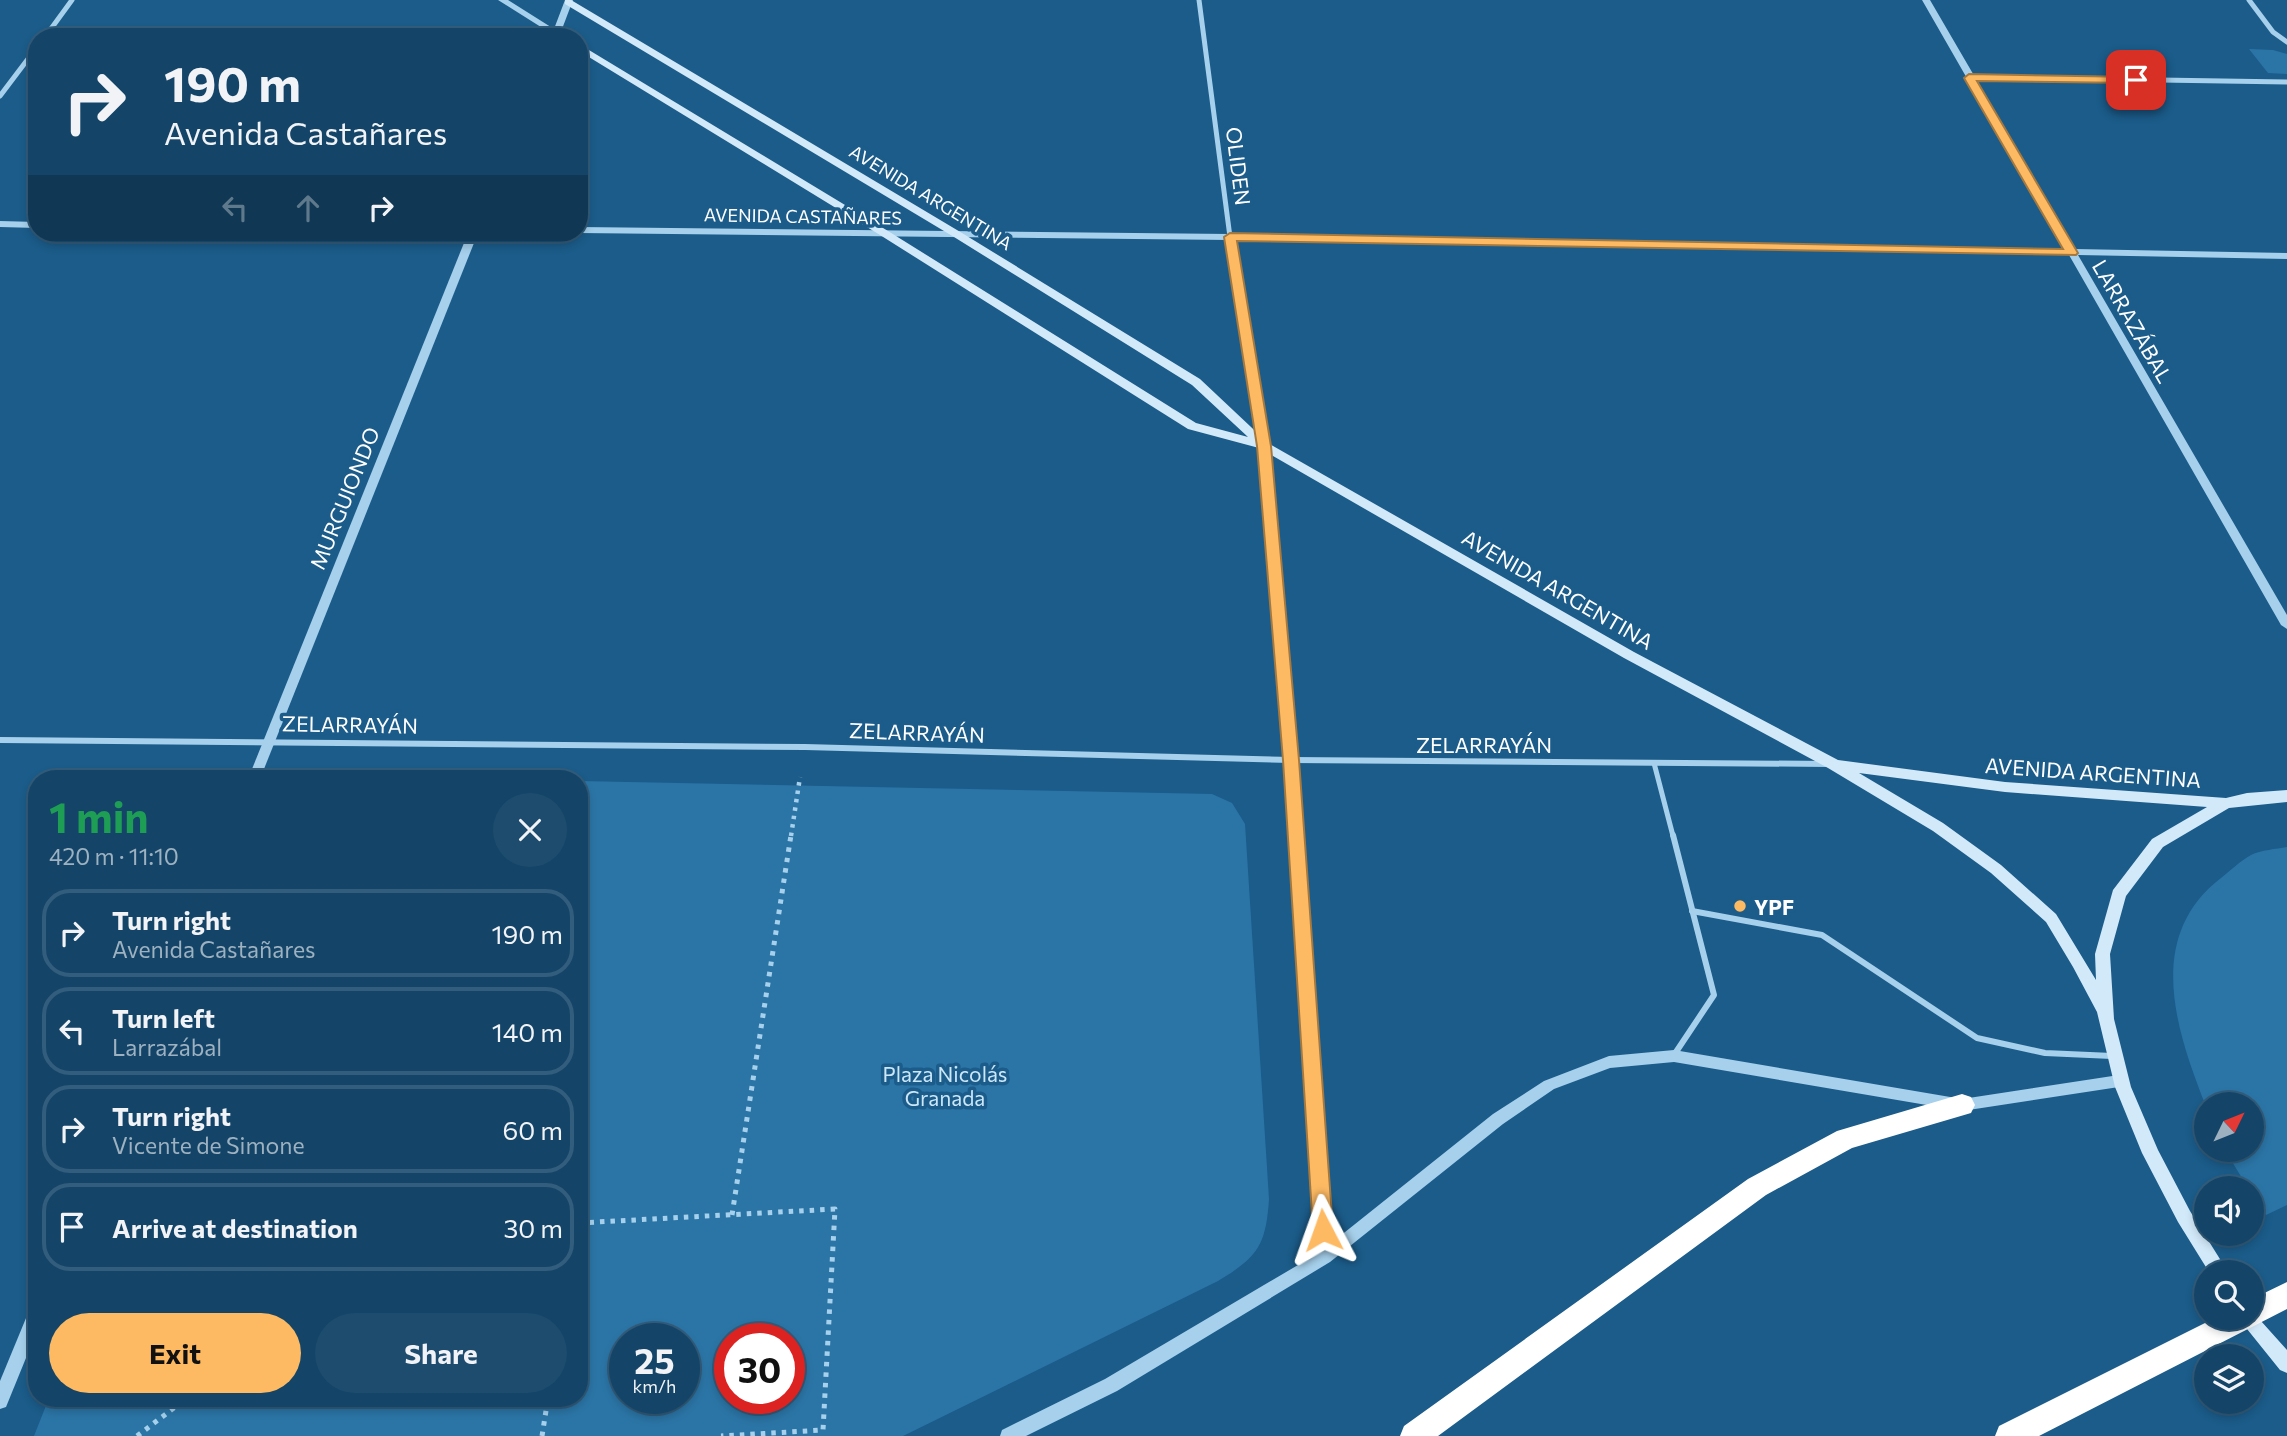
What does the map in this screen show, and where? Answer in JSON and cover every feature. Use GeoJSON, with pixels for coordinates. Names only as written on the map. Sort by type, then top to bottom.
{"type":"FeatureCollection","features":[{"type":"Feature","properties":{"kind":"highway"},"geometry":{"type":"LineString","coordinates":[[1414,1436],[1757,1187],[1846,1139],[1962,1105]]}},
{"type":"Feature","properties":{"kind":"highway"},"geometry":{"type":"LineString","coordinates":[[2264,1306],[2287,1295]]}},
{"type":"Feature","properties":{"kind":"highway"},"geometry":{"type":"LineString","coordinates":[[2010,1436],[2218,1330]]}},
{"type":"Feature","properties":{"kind":"main road","name":"AVENIDA ARGENTINA"},"geometry":{"type":"LineString","coordinates":[[567,1],[958,235],[1196,382],[1264,446],[1629,655],[1833,764],[1938,827],[1996,869],[2051,918],[2079,962],[2102,1007]]}},
{"type":"Feature","properties":{"kind":"main road","name":"AVENIDA ARGENTINA"},"geometry":{"type":"LineString","coordinates":[[588,52],[884,233],[1192,426],[1264,446]]}},
{"type":"Feature","properties":{"kind":"main road","name":"AVENIDA ARGENTINA"},"geometry":{"type":"LineString","coordinates":[[1833,764],[2005,788],[2226,803]]}},
{"type":"Feature","properties":{"kind":"main road"},"geometry":{"type":"LineString","coordinates":[[2211,1260],[2186,1223],[2138,1128],[2119,1081],[2102,1007],[2102,937],[2125,879],[2167,834],[2226,803],[2287,796]]}},
{"type":"Feature","properties":{"kind":"main road"},"geometry":{"type":"LineString","coordinates":[[2259,1330],[2287,1364]]}},
{"type":"Feature","properties":{"kind":"street"},"geometry":{"type":"LineString","coordinates":[[52,28],[72,0]]}},
{"type":"Feature","properties":{"kind":"street"},"geometry":{"type":"LineString","coordinates":[[502,0],[546,28]]}},
{"type":"Feature","properties":{"kind":"street","name":"OLIDEN"},"geometry":{"type":"LineString","coordinates":[[1199,0],[1230,237],[1264,446],[1291,760],[1325,1257]]}},
{"type":"Feature","properties":{"kind":"street","name":"LARRAZÁBAL"},"geometry":{"type":"LineString","coordinates":[[1926,0],[2287,625]]}},
{"type":"Feature","properties":{"kind":"street"},"geometry":{"type":"LineString","coordinates":[[2249,0],[2273,32],[2287,42]]}},
{"type":"Feature","properties":{"kind":"street"},"geometry":{"type":"LineString","coordinates":[[560,28],[567,1]]}},
{"type":"Feature","properties":{"kind":"street"},"geometry":{"type":"LineString","coordinates":[[0,96],[28,59]]}},
{"type":"Feature","properties":{"kind":"street"},"geometry":{"type":"LineString","coordinates":[[1969,78],[2287,82]]}},
{"type":"Feature","properties":{"kind":"street"},"geometry":{"type":"LineString","coordinates":[[0,224],[28,225]]}},
{"type":"Feature","properties":{"kind":"street","name":"AVENIDA CASTAÑARES"},"geometry":{"type":"LineString","coordinates":[[588,230],[1230,237],[2287,256]]}},
{"type":"Feature","properties":{"kind":"street","name":"MURGUIONDO"},"geometry":{"type":"LineString","coordinates":[[258,770],[469,242]]}},
{"type":"Feature","properties":{"kind":"street","name":"ZELARRAYÁN"},"geometry":{"type":"LineString","coordinates":[[0,740],[270,740],[805,747],[1291,760],[1833,764]]}},
{"type":"Feature","properties":{"kind":"street"},"geometry":{"type":"LineString","coordinates":[[1007,1436],[1111,1385],[1325,1257],[1497,1119],[1549,1084],[1609,1062],[1674,1056],[1962,1105],[2119,1081]]}},
{"type":"Feature","properties":{"kind":"street"},"geometry":{"type":"LineString","coordinates":[[0,1401],[28,1333]]}},
{"type":"Feature","properties":{"kind":"lane"},"geometry":{"type":"LineString","coordinates":[[1654,763],[1714,995],[1674,1056]]}},
{"type":"Feature","properties":{"kind":"lane"},"geometry":{"type":"LineString","coordinates":[[1692,911],[1822,935],[1977,1038],[2045,1052],[2112,1056]]}},
{"type":"Feature","properties":{"kind":"path"},"geometry":{"type":"LineString","coordinates":[[732,1215],[805,747]]}},
{"type":"Feature","properties":{"kind":"path"},"geometry":{"type":"LineString","coordinates":[[588,1223],[835,1209],[823,1430],[720,1436]]}},
{"type":"Feature","properties":{"kind":"path"},"geometry":{"type":"LineString","coordinates":[[137,1436],[175,1407]]}},
{"type":"Feature","properties":{"kind":"path"},"geometry":{"type":"LineString","coordinates":[[542,1436],[547,1407]]}},
{"type":"Feature","properties":{"kind":"green space"},"geometry":{"type":"Polygon","coordinates":[[[2249,49],[2273,50],[2287,54],[2287,74],[2268,73],[2249,49]]]}},
{"type":"Feature","properties":{"kind":"green space","name":"Plaza Nicolás Granada"},"geometry":{"type":"Polygon","coordinates":[[[588,781],[1212,794],[1232,803],[1245,824],[1269,1199],[1262,1239],[1251,1257],[1218,1281],[903,1436],[34,1436],[45,1407],[588,1407],[588,781]]]}},
{"type":"Feature","properties":{"kind":"green space"},"geometry":{"type":"Polygon","coordinates":[[[2287,847],[2287,1205],[2266,1215],[2264,1176],[2241,1176],[2232,1162],[2264,1162],[2264,1092],[2201,1092],[2178,1018],[2174,988],[2174,957],[2182,929],[2197,902],[2239,863],[2264,851],[2287,847]]]}},
{"type":"Feature","properties":{"kind":"place","name":"YPF"},"geometry":{"type":"Point","coordinates":[1740,906]}},
{"type":"Feature","properties":{"kind":"route"},"geometry":{"type":"LineString","coordinates":[[1323,1230],[1291,760],[1264,446],[1230,237],[2071,253],[1969,78],[2136,80]]}}]}
